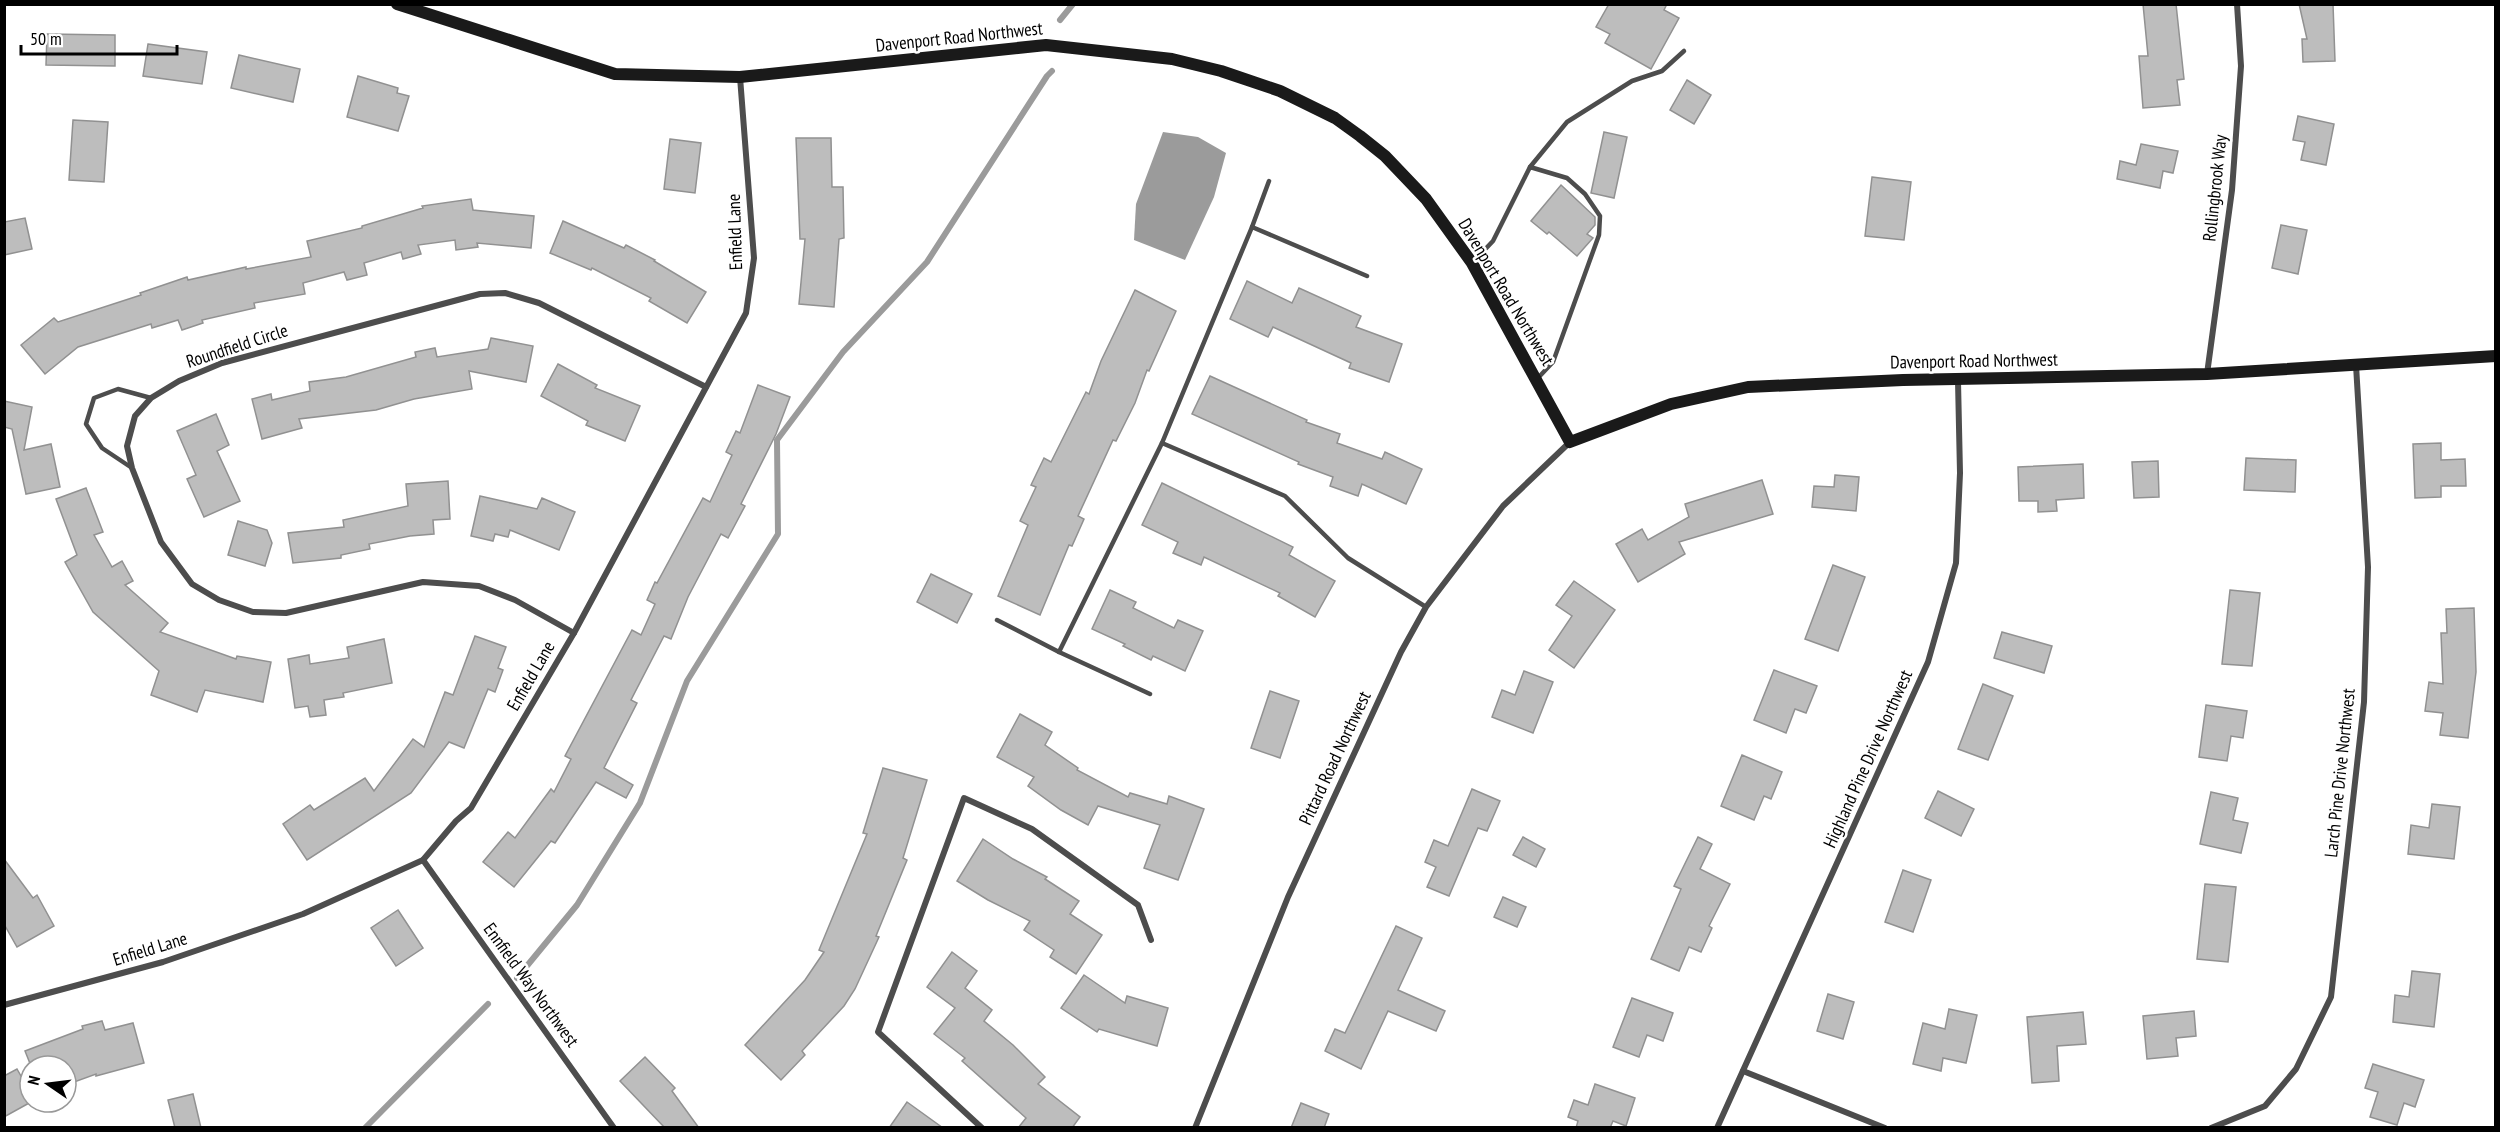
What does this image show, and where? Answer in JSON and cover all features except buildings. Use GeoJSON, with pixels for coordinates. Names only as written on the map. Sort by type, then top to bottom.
{"type":"FeatureCollection","features":[{"type":"Feature","properties":{"kind":"street","name":"Davenport Road Northwest"},"geometry":{"type":"LineString","coordinates":[[397,4],[615,74],[740,77],[1046,45],[1142,54],[1201,66],[1280,91],[1335,118],[1360,136],[1406,177],[1449,230],[1472,263],[1538,379],[1570,442],[1671,404],[1748,387],[1903,380],[1958,381],[2207,374],[2496,356]]}},
{"type":"Feature","properties":{"kind":"street","name":"Rollingbrook Way"},"geometry":{"type":"LineString","coordinates":[[2207,374],[2232,190],[2241,66],[2237,4]]}},
{"type":"Feature","properties":{"kind":"street","name":"Enfield Lane"},"geometry":{"type":"LineString","coordinates":[[4,1005],[163,962],[303,914],[423,861],[456,821],[471,808],[574,633],[746,313],[754,258],[740,77]]}},
{"type":"Feature","properties":{"kind":"street","name":"Roundfield Circle"},"geometry":{"type":"LineString","coordinates":[[574,633],[515,600],[479,586],[423,582],[286,613],[253,612],[219,600],[192,584],[161,542],[132,468],[127,446],[135,416],[151,398],[179,381],[222,363],[480,294],[505,293],[539,303],[706,387]]}},
{"type":"Feature","properties":{"kind":"street","name":"Larch Pine Drive Northwest"},"geometry":{"type":"LineString","coordinates":[[2211,1128],[2265,1106],[2296,1069],[2331,997],[2364,702],[2368,567],[2356,365]]}},
{"type":"Feature","properties":{"kind":"street","name":"Highland Pine Drive Northwest"},"geometry":{"type":"LineString","coordinates":[[1717,1128],[1928,662],[1956,563],[1960,473],[1958,381]]}},
{"type":"Feature","properties":{"kind":"street","name":"Pittard Road Northwest"},"geometry":{"type":"LineString","coordinates":[[1195,1128],[1288,897],[1401,652],[1426,607],[1503,506],[1570,442]]}},
{"type":"Feature","properties":{"kind":"street"},"geometry":{"type":"LineString","coordinates":[[982,1128],[878,1032],[964,798],[1032,829],[1138,905],[1151,940]]}},
{"type":"Feature","properties":{"kind":"street","name":"Ennfield Way Northwest"},"geometry":{"type":"LineString","coordinates":[[423,861],[614,1128]]}},
{"type":"Feature","properties":{"kind":"street"},"geometry":{"type":"LineString","coordinates":[[1743,1071],[1885,1128]]}},
{"type":"Feature","properties":{"kind":"lane"},"geometry":{"type":"LineString","coordinates":[[1472,263],[1493,241],[1530,167],[1567,122],[1632,81],[1662,70],[1684,51]]}},
{"type":"Feature","properties":{"kind":"lane"},"geometry":{"type":"LineString","coordinates":[[1530,167],[1567,178],[1586,194],[1600,216],[1599,235],[1552,362],[1538,379]]}},
{"type":"Feature","properties":{"kind":"lane"},"geometry":{"type":"LineString","coordinates":[[1059,652],[1162,443],[1269,181]]}},
{"type":"Feature","properties":{"kind":"lane"},"geometry":{"type":"LineString","coordinates":[[1252,227],[1367,276]]}},
{"type":"Feature","properties":{"kind":"lane"},"geometry":{"type":"LineString","coordinates":[[132,468],[102,448],[86,424],[94,398],[118,389],[151,398]]}},
{"type":"Feature","properties":{"kind":"lane"},"geometry":{"type":"LineString","coordinates":[[1162,443],[1285,496],[1348,558],[1426,607]]}},
{"type":"Feature","properties":{"kind":"lane"},"geometry":{"type":"LineString","coordinates":[[997,620],[1059,652],[1150,694]]}},
{"type":"Feature","properties":{"kind":"shaded area"},"geometry":{"type":"Polygon","coordinates":[[[1163,132],[1198,137],[1226,153],[1214,197],[1185,260],[1134,240],[1136,204],[1163,132]]]}},
{"type":"Feature","properties":{"kind":"waterway"},"geometry":{"type":"LineString","coordinates":[[1060,20],[1073,4]]}},
{"type":"Feature","properties":{"kind":"waterway"},"geometry":{"type":"LineString","coordinates":[[517,978],[577,905],[640,803],[687,681],[778,534],[777,440],[843,352],[927,262],[1052,71]]}},
{"type":"Feature","properties":{"kind":"waterway"},"geometry":{"type":"LineString","coordinates":[[365,1128],[488,1004]]}}]}
